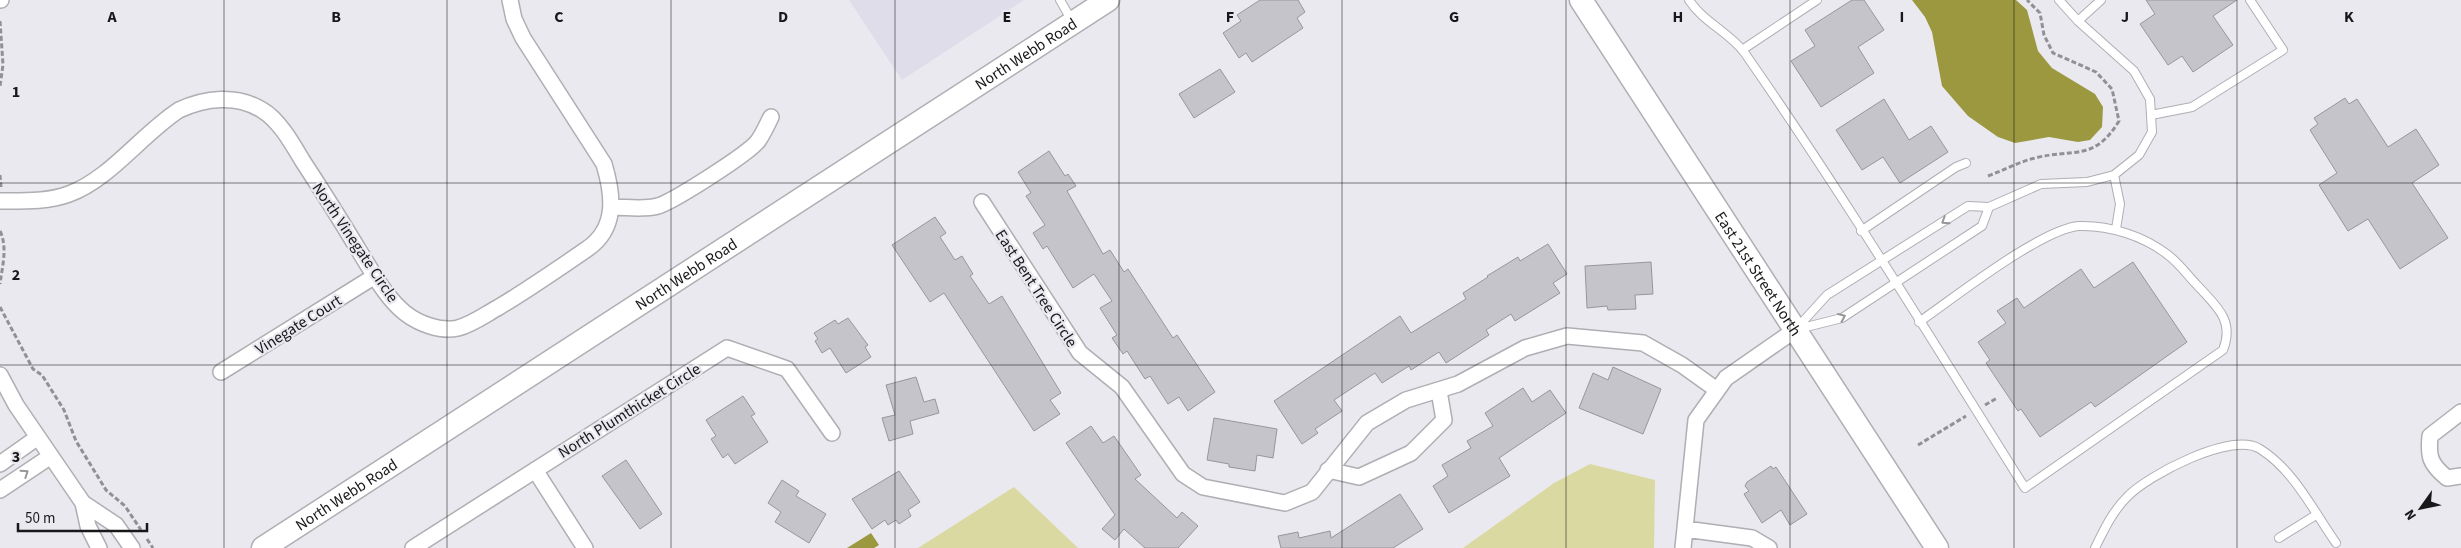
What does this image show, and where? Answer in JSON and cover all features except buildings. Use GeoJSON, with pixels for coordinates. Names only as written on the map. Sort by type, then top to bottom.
{"type":"FeatureCollection","features":[{"type":"Feature","properties":{"kind":"main road","name":"North Webb Road"},"geometry":{"type":"LineString","coordinates":[[263,548],[1108,0]]}},
{"type":"Feature","properties":{"kind":"main road","name":"East 21st Street North"},"geometry":{"type":"LineString","coordinates":[[1581,0],[1937,548]]}},
{"type":"Feature","properties":{"kind":"street","name":"North Vinegate Circle"},"geometry":{"type":"LineString","coordinates":[[0,201],[49,200],[69,194],[94,181],[179,110],[194,103],[218,98],[234,100],[263,110],[274,120],[290,141],[375,276],[404,312],[419,322],[442,329],[458,328],[471,323],[528,289],[592,246],[604,232],[612,207],[610,184],[604,164],[524,38],[514,18],[510,0]]}},
{"type":"Feature","properties":{"kind":"street"},"geometry":{"type":"LineString","coordinates":[[612,207],[644,208],[660,206],[740,156],[757,142],[771,117]]}},
{"type":"Feature","properties":{"kind":"street","name":"East Bent Tree Circle"},"geometry":{"type":"LineString","coordinates":[[982,202],[1080,354],[1122,387],[1183,474],[1203,486],[1285,503],[1312,492],[1367,423],[1406,400],[1458,384],[1526,348],[1566,336],[1642,343],[1682,365],[1717,390]]}},
{"type":"Feature","properties":{"kind":"street","name":"Vinegate Court"},"geometry":{"type":"LineString","coordinates":[[222,372],[375,276]]}},
{"type":"Feature","properties":{"kind":"street"},"geometry":{"type":"LineString","coordinates":[[1683,548],[1696,420],[1726,378],[1795,330]]}},
{"type":"Feature","properties":{"kind":"street","name":"North Plumthicket Circle"},"geometry":{"type":"LineString","coordinates":[[413,548],[727,348],[787,369],[832,433]]}},
{"type":"Feature","properties":{"kind":"street"},"geometry":{"type":"LineString","coordinates":[[0,375],[16,404],[83,503],[88,526],[99,548]]}},
{"type":"Feature","properties":{"kind":"street"},"geometry":{"type":"LineString","coordinates":[[1328,470],[1359,477],[1411,453],[1444,420],[1439,391]]}},
{"type":"Feature","properties":{"kind":"street"},"geometry":{"type":"LineString","coordinates":[[2461,412],[2430,436],[2428,455],[2437,470],[2447,478],[2461,476]]}},
{"type":"Feature","properties":{"kind":"street"},"geometry":{"type":"LineString","coordinates":[[0,464],[38,437]]}},
{"type":"Feature","properties":{"kind":"street"},"geometry":{"type":"LineString","coordinates":[[0,490],[51,456]]}},
{"type":"Feature","properties":{"kind":"street"},"geometry":{"type":"LineString","coordinates":[[535,470],[585,548]]}},
{"type":"Feature","properties":{"kind":"street"},"geometry":{"type":"LineString","coordinates":[[83,503],[116,525],[132,548]]}},
{"type":"Feature","properties":{"kind":"street"},"geometry":{"type":"LineString","coordinates":[[1685,529],[1752,538],[1770,548]]}},
{"type":"Feature","properties":{"kind":"lane"},"geometry":{"type":"LineString","coordinates":[[1060,0],[1073,23]]}},
{"type":"Feature","properties":{"kind":"lane"},"geometry":{"type":"LineString","coordinates":[[1689,0],[1696,10],[1742,50],[1862,231],[1919,322],[2025,488],[2223,350],[2228,338],[2226,322],[2219,309],[2168,255],[2116,229],[2078,226],[2043,237],[1919,322]]}},
{"type":"Feature","properties":{"kind":"lane"},"geometry":{"type":"LineString","coordinates":[[1742,50],[1817,0]]}},
{"type":"Feature","properties":{"kind":"lane"},"geometry":{"type":"LineString","coordinates":[[1795,330],[1827,295],[1968,206],[1989,207],[2041,184],[2087,182],[2114,175],[2139,155],[2152,132],[2150,99],[2134,71],[2078,21],[2059,0]]}},
{"type":"Feature","properties":{"kind":"lane"},"geometry":{"type":"LineString","coordinates":[[2078,21],[2101,0]]}},
{"type":"Feature","properties":{"kind":"lane"},"geometry":{"type":"LineString","coordinates":[[2151,115],[2192,107],[2283,50],[2250,0]]}},
{"type":"Feature","properties":{"kind":"lane"},"geometry":{"type":"LineString","coordinates":[[1862,231],[1966,163]]}},
{"type":"Feature","properties":{"kind":"lane"},"geometry":{"type":"LineString","coordinates":[[2114,175],[2120,204],[2116,229]]}},
{"type":"Feature","properties":{"kind":"lane"},"geometry":{"type":"LineString","coordinates":[[1795,330],[1842,318],[1982,226],[1989,207]]}},
{"type":"Feature","properties":{"kind":"lane"},"geometry":{"type":"LineString","coordinates":[[2095,548],[2109,519],[2127,496],[2158,472],[2190,458],[2235,444],[2259,448],[2280,465],[2336,543]]}},
{"type":"Feature","properties":{"kind":"lane"},"geometry":{"type":"LineString","coordinates":[[2279,538],[2316,515]]}},
{"type":"Feature","properties":{"kind":"path"},"geometry":{"type":"LineString","coordinates":[[1988,176],[2036,158],[2070,154],[2093,148],[2109,137],[2119,121],[2112,89],[2096,72],[2053,53],[2044,35],[2040,14],[2027,0]]}},
{"type":"Feature","properties":{"kind":"path"},"geometry":{"type":"LineString","coordinates":[[0,21],[3,35],[4,64],[0,86]]}},
{"type":"Feature","properties":{"kind":"path"},"geometry":{"type":"LineString","coordinates":[[0,231],[4,240],[0,284]]}},
{"type":"Feature","properties":{"kind":"path"},"geometry":{"type":"LineString","coordinates":[[0,307],[33,369],[42,375],[64,410],[76,442],[106,490],[125,506],[153,548]]}},
{"type":"Feature","properties":{"kind":"path"},"geometry":{"type":"LineString","coordinates":[[1918,446],[1996,398]]}},
{"type":"Feature","properties":{"kind":"shaded area"},"geometry":{"type":"Polygon","coordinates":[[[849,0],[1024,0],[902,80],[849,0]]]}},
{"type":"Feature","properties":{"kind":"shaded area"},"geometry":{"type":"Polygon","coordinates":[[[1912,0],[2016,0],[2027,10],[2038,51],[2052,68],[2095,94],[2103,107],[2102,127],[2090,140],[2078,142],[2049,137],[2015,143],[1998,137],[1968,116],[1942,86],[1932,32],[1925,17],[1912,0]]]}},
{"type":"Feature","properties":{"kind":"shaded area"},"geometry":{"type":"Polygon","coordinates":[[[1590,464],[1655,480],[1654,548],[1463,548],[1554,483],[1590,464]]]}},
{"type":"Feature","properties":{"kind":"shaded area"},"geometry":{"type":"Polygon","coordinates":[[[1014,487],[1078,548],[918,548],[1014,487]]]}},
{"type":"Feature","properties":{"kind":"shaded area"},"geometry":{"type":"Polygon","coordinates":[[[871,533],[879,545],[874,548],[847,548],[871,533]]]}}]}
